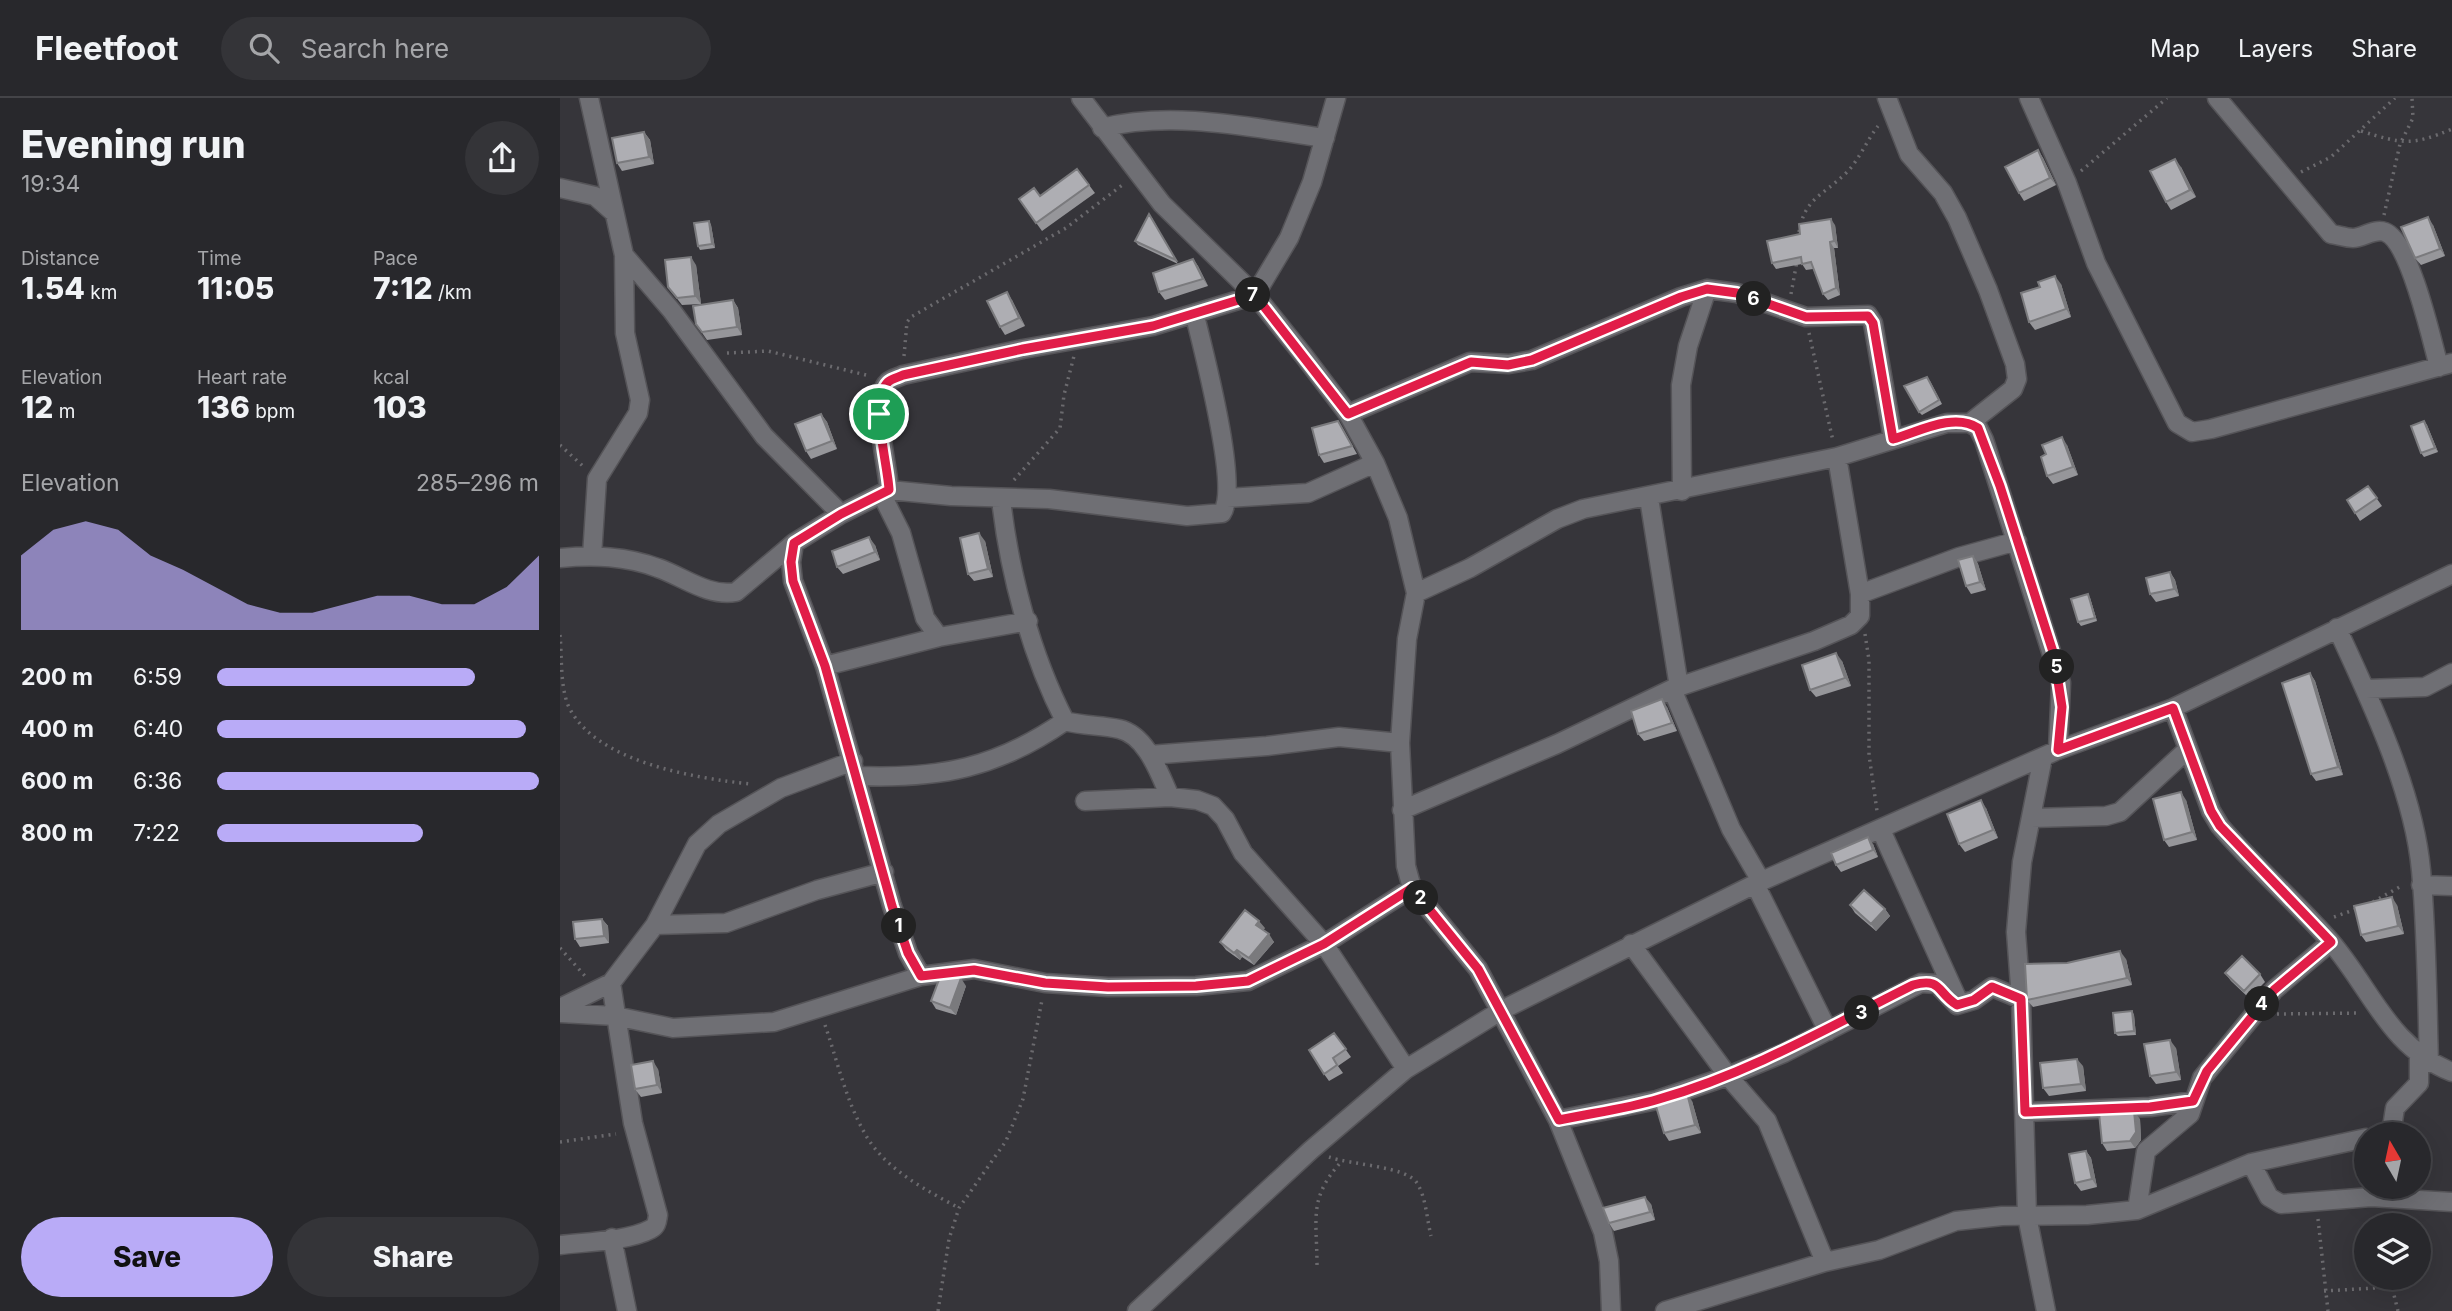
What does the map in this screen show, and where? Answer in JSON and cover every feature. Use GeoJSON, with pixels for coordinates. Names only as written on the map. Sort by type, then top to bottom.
{"type":"FeatureCollection","features":[{"type":"Feature","properties":{"kind":"street"},"geometry":{"type":"LineString","coordinates":[[589,98],[624,256],[625,333],[639,400],[638,413],[597,479],[592,556]]}},
{"type":"Feature","properties":{"kind":"street"},"geometry":{"type":"LineString","coordinates":[[1081,98],[1162,204],[1255,295],[1348,414],[1375,463],[1398,518],[1416,593],[1407,639],[1400,743],[1406,866],[1412,888],[1478,969],[1559,1120],[1603,1231],[1609,1261],[1611,1311]]}},
{"type":"Feature","properties":{"kind":"street"},"geometry":{"type":"LineString","coordinates":[[939,637],[925,618],[901,533],[886,493],[879,414],[880,396],[896,378],[1023,349],[1078,341],[1195,316],[1255,295],[1289,238],[1312,182],[1336,98]]}},
{"type":"Feature","properties":{"kind":"street"},"geometry":{"type":"LineString","coordinates":[[2029,98],[2067,183],[2096,263],[2177,423],[2192,432],[2445,365],[2401,249],[2388,233],[2380,231],[2354,238],[2331,234],[2217,98]]}},
{"type":"Feature","properties":{"kind":"street"},"geometry":{"type":"LineString","coordinates":[[1889,103],[1909,154],[1943,193],[1958,218],[1989,290],[2015,364],[2017,379],[2013,389],[1970,423]]}},
{"type":"Feature","properties":{"kind":"street"},"geometry":{"type":"LineString","coordinates":[[1102,128],[1128,122],[1176,121],[1325,138]]}},
{"type":"Feature","properties":{"kind":"street"},"geometry":{"type":"LineString","coordinates":[[560,188],[595,196],[612,211]]}},
{"type":"Feature","properties":{"kind":"street"},"geometry":{"type":"LineString","coordinates":[[624,256],[672,311],[764,436],[841,514]]}},
{"type":"Feature","properties":{"kind":"street"},"geometry":{"type":"LineString","coordinates":[[1348,414],[1471,362],[1508,365],[1532,360],[1681,297],[1707,289],[1737,293],[1806,317],[1858,314],[1868,316],[1873,323],[1893,439]]}},
{"type":"Feature","properties":{"kind":"street"},"geometry":{"type":"LineString","coordinates":[[1682,491],[1681,385],[1688,346],[1707,289]]}},
{"type":"Feature","properties":{"kind":"street"},"geometry":{"type":"LineString","coordinates":[[560,558],[626,558],[659,568],[709,590],[727,594],[746,586],[794,543],[841,514],[886,493],[1049,499],[1187,516],[1222,513],[1227,498],[1220,422],[1195,316]]}},
{"type":"Feature","properties":{"kind":"street"},"geometry":{"type":"LineString","coordinates":[[1416,593],[1470,568],[1557,519],[1583,509],[1649,498],[1837,457],[1947,423],[1970,423],[1978,428],[2017,541],[2061,683],[2062,707],[2031,818],[2017,916],[2027,1216],[2046,1311]]}},
{"type":"Feature","properties":{"kind":"street"},"geometry":{"type":"LineString","coordinates":[[1402,810],[1557,744],[1675,688],[1814,641],[1851,625],[1860,616],[1860,594],[1837,457]]}},
{"type":"Feature","properties":{"kind":"street"},"geometry":{"type":"LineString","coordinates":[[1227,498],[1308,493],[1375,463]]}},
{"type":"Feature","properties":{"kind":"street"},"geometry":{"type":"LineString","coordinates":[[1649,498],[1675,688],[1731,829],[1828,1031]]}},
{"type":"Feature","properties":{"kind":"street"},"geometry":{"type":"LineString","coordinates":[[1001,499],[1006,543],[1028,621],[1065,721]]}},
{"type":"Feature","properties":{"kind":"street"},"geometry":{"type":"LineString","coordinates":[[1860,594],[1959,557],[2017,541]]}},
{"type":"Feature","properties":{"kind":"street"},"geometry":{"type":"LineString","coordinates":[[794,543],[791,562],[793,581],[825,666],[908,953],[921,976]]}},
{"type":"Feature","properties":{"kind":"street"},"geometry":{"type":"LineString","coordinates":[[1137,1311],[1311,1150],[1406,1069],[1502,1010],[1758,883],[2051,753],[2173,708],[2452,574]]}},
{"type":"Feature","properties":{"kind":"street"},"geometry":{"type":"LineString","coordinates":[[825,666],[939,637],[1028,621]]}},
{"type":"Feature","properties":{"kind":"street"},"geometry":{"type":"LineString","coordinates":[[2337,628],[2366,689],[2401,781],[2421,877],[2424,1059],[2419,1083],[2395,1108],[2392,1122]]}},
{"type":"Feature","properties":{"kind":"street"},"geometry":{"type":"LineString","coordinates":[[2366,689],[2425,687],[2452,673]]}},
{"type":"Feature","properties":{"kind":"street"},"geometry":{"type":"LineString","coordinates":[[2173,708],[2211,811],[2220,826],[2331,942],[2401,1041],[2424,1059],[2452,1072]]}},
{"type":"Feature","properties":{"kind":"street"},"geometry":{"type":"LineString","coordinates":[[560,1008],[604,987],[656,925],[697,844],[719,824],[781,788],[856,769],[936,775],[1001,758],[1030,745],[1065,721],[1121,729],[1130,733],[1150,755],[1170,797]]}},
{"type":"Feature","properties":{"kind":"street"},"geometry":{"type":"LineString","coordinates":[[1150,755],[1339,737],[1400,743]]}},
{"type":"Feature","properties":{"kind":"street"},"geometry":{"type":"LineString","coordinates":[[2031,818],[2106,816],[2120,812],[2188,749]]}},
{"type":"Feature","properties":{"kind":"street"},"geometry":{"type":"LineString","coordinates":[[1085,801],[1170,797],[1197,800],[1213,806],[1225,819],[1243,853],[1324,944],[1406,1069]]}},
{"type":"Feature","properties":{"kind":"street"},"geometry":{"type":"LineString","coordinates":[[1881,830],[1960,1005]]}},
{"type":"Feature","properties":{"kind":"street"},"geometry":{"type":"LineString","coordinates":[[656,925],[726,923],[817,890],[884,872]]}},
{"type":"Feature","properties":{"kind":"street"},"geometry":{"type":"LineString","coordinates":[[2421,877],[2452,886]]}},
{"type":"Feature","properties":{"kind":"street"},"geometry":{"type":"LineString","coordinates":[[560,1013],[615,1016],[673,1028],[774,1022],[820,1010],[921,976],[974,970],[1045,983],[1108,987],[1196,986],[1248,981],[1324,944],[1412,888]]}},
{"type":"Feature","properties":{"kind":"street"},"geometry":{"type":"LineString","coordinates":[[2137,1210],[2146,1151],[2190,1114],[2202,1077],[2254,1014],[2280,985],[2331,942]]}},
{"type":"Feature","properties":{"kind":"street"},"geometry":{"type":"LineString","coordinates":[[1631,944],[1728,1076],[1767,1121],[1825,1262]]}},
{"type":"Feature","properties":{"kind":"street"},"geometry":{"type":"LineString","coordinates":[[1559,1120],[1657,1100],[1728,1076],[1828,1031],[1921,983],[1937,984],[1953,1003],[1960,1005],[1992,987],[2021,999]]}},
{"type":"Feature","properties":{"kind":"street"},"geometry":{"type":"LineString","coordinates":[[560,1245],[650,1230],[656,1224],[657,1215],[633,1123],[615,1016],[604,987]]}},
{"type":"Feature","properties":{"kind":"street"},"geometry":{"type":"LineString","coordinates":[[2025,1112],[2150,1107],[2193,1101]]}},
{"type":"Feature","properties":{"kind":"street"},"geometry":{"type":"LineString","coordinates":[[1665,1311],[1825,1262],[1879,1250],[1956,1222],[2137,1210],[2251,1163],[2354,1141]]}},
{"type":"Feature","properties":{"kind":"street"},"geometry":{"type":"LineString","coordinates":[[2251,1163],[2273,1201],[2281,1205],[2316,1203],[2354,1196]]}},
{"type":"Feature","properties":{"kind":"street"},"geometry":{"type":"LineString","coordinates":[[2428,1199],[2452,1202]]}},
{"type":"Feature","properties":{"kind":"street"},"geometry":{"type":"LineString","coordinates":[[612,1238],[627,1311]]}},
{"type":"Feature","properties":{"kind":"path"},"geometry":{"type":"LineString","coordinates":[[2067,183],[2167,98]]}},
{"type":"Feature","properties":{"kind":"path"},"geometry":{"type":"LineString","coordinates":[[2286,180],[2331,157],[2395,98]]}},
{"type":"Feature","properties":{"kind":"path"},"geometry":{"type":"LineString","coordinates":[[2380,231],[2400,144],[2413,118],[2412,98]]}},
{"type":"Feature","properties":{"kind":"path"},"geometry":{"type":"LineString","coordinates":[[1797,245],[1800,219],[1812,198],[1848,171],[1889,103]]}},
{"type":"Feature","properties":{"kind":"path"},"geometry":{"type":"LineString","coordinates":[[2361,131],[2400,144],[2434,137],[2452,129]]}},
{"type":"Feature","properties":{"kind":"path"},"geometry":{"type":"LineString","coordinates":[[705,357],[743,350],[768,351],[896,378],[905,330],[911,317],[1066,228],[1138,174]]}},
{"type":"Feature","properties":{"kind":"path"},"geometry":{"type":"LineString","coordinates":[[1786,310],[1794,284],[1797,253]]}},
{"type":"Feature","properties":{"kind":"path"},"geometry":{"type":"LineString","coordinates":[[1806,317],[1837,457]]}},
{"type":"Feature","properties":{"kind":"path"},"geometry":{"type":"LineString","coordinates":[[1001,499],[1026,464],[1060,428],[1064,395],[1078,341]]}},
{"type":"Feature","properties":{"kind":"path"},"geometry":{"type":"LineString","coordinates":[[560,445],[597,479]]}},
{"type":"Feature","properties":{"kind":"path"},"geometry":{"type":"LineString","coordinates":[[1860,616],[1868,649],[1869,755],[1881,830]]}},
{"type":"Feature","properties":{"kind":"path"},"geometry":{"type":"LineString","coordinates":[[560,635],[566,702],[577,722],[603,743],[649,764],[698,776],[781,788]]}},
{"type":"Feature","properties":{"kind":"path"},"geometry":{"type":"LineString","coordinates":[[2312,923],[2381,899],[2421,877]]}},
{"type":"Feature","properties":{"kind":"path"},"geometry":{"type":"LineString","coordinates":[[560,948],[604,987]]}},
{"type":"Feature","properties":{"kind":"path"},"geometry":{"type":"LineString","coordinates":[[938,1311],[949,1239],[960,1208],[1006,1141],[1023,1099],[1045,983]]}},
{"type":"Feature","properties":{"kind":"path"},"geometry":{"type":"LineString","coordinates":[[820,1010],[863,1132],[876,1149],[916,1185],[960,1208]]}},
{"type":"Feature","properties":{"kind":"path"},"geometry":{"type":"LineString","coordinates":[[2254,1014],[2380,1012]]}},
{"type":"Feature","properties":{"kind":"path"},"geometry":{"type":"LineString","coordinates":[[560,1142],[616,1134],[633,1123]]}},
{"type":"Feature","properties":{"kind":"path"},"geometry":{"type":"LineString","coordinates":[[1311,1150],[1342,1161],[1399,1170],[1411,1176],[1419,1185],[1431,1236]]}},
{"type":"Feature","properties":{"kind":"path"},"geometry":{"type":"LineString","coordinates":[[1317,1265],[1317,1199],[1324,1181],[1342,1161]]}},
{"type":"Feature","properties":{"kind":"path"},"geometry":{"type":"LineString","coordinates":[[2316,1203],[2328,1311]]}},
{"type":"Feature","properties":{"kind":"path"},"geometry":{"type":"LineString","coordinates":[[2324,1291],[2392,1287],[2398,1311]]}},
{"type":"Feature","properties":{"kind":"building"},"geometry":{"type":"Polygon","coordinates":[[[644,132],[649,157],[617,163],[612,138],[644,132]]]}},
{"type":"Feature","properties":{"kind":"building"},"geometry":{"type":"Polygon","coordinates":[[[2038,150],[2050,178],[2019,193],[2005,167],[2038,150]]]}},
{"type":"Feature","properties":{"kind":"building"},"geometry":{"type":"Polygon","coordinates":[[[2175,159],[2190,190],[2166,202],[2150,171],[2175,159]]]}},
{"type":"Feature","properties":{"kind":"building"},"geometry":{"type":"Polygon","coordinates":[[[1077,169],[1089,185],[1036,223],[1019,199],[1034,188],[1040,196],[1077,169]]]}},
{"type":"Feature","properties":{"kind":"building"},"geometry":{"type":"Polygon","coordinates":[[[1149,214],[1176,260],[1135,241],[1149,214]]]}},
{"type":"Feature","properties":{"kind":"building"},"geometry":{"type":"Polygon","coordinates":[[[2428,217],[2440,249],[2415,258],[2401,227],[2428,217]]]}},
{"type":"Feature","properties":{"kind":"building"},"geometry":{"type":"Polygon","coordinates":[[[1831,219],[1834,241],[1830,242],[1836,288],[1823,294],[1811,262],[1802,264],[1801,257],[1772,263],[1767,241],[1800,234],[1799,224],[1831,219]]]}},
{"type":"Feature","properties":{"kind":"building"},"geometry":{"type":"Polygon","coordinates":[[[709,221],[712,244],[698,246],[694,223],[709,221]]]}},
{"type":"Feature","properties":{"kind":"building"},"geometry":{"type":"Polygon","coordinates":[[[691,257],[695,296],[677,298],[668,287],[665,260],[691,257]]]}},
{"type":"Feature","properties":{"kind":"building"},"geometry":{"type":"Polygon","coordinates":[[[1193,259],[1203,279],[1159,292],[1153,273],[1193,259]]]}},
{"type":"Feature","properties":{"kind":"building"},"geometry":{"type":"Polygon","coordinates":[[[2055,276],[2066,309],[2029,322],[2021,293],[2040,287],[2038,282],[2055,276]]]}},
{"type":"Feature","properties":{"kind":"building"},"geometry":{"type":"Polygon","coordinates":[[[1007,292],[1019,318],[1000,327],[987,301],[1007,292]]]}},
{"type":"Feature","properties":{"kind":"building"},"geometry":{"type":"Polygon","coordinates":[[[733,300],[737,327],[702,332],[696,324],[693,306],[733,300]]]}},
{"type":"Feature","properties":{"kind":"building"},"geometry":{"type":"Polygon","coordinates":[[[1927,377],[1939,400],[1919,412],[1904,386],[1927,377]]]}},
{"type":"Feature","properties":{"kind":"building"},"geometry":{"type":"Polygon","coordinates":[[[821,414],[832,441],[806,451],[795,424],[821,414]]]}},
{"type":"Feature","properties":{"kind":"building"},"geometry":{"type":"Polygon","coordinates":[[[1338,421],[1352,446],[1319,455],[1312,428],[1338,421]]]}},
{"type":"Feature","properties":{"kind":"building"},"geometry":{"type":"Polygon","coordinates":[[[2424,421],[2435,448],[2421,453],[2411,426],[2424,421]]]}},
{"type":"Feature","properties":{"kind":"building"},"geometry":{"type":"Polygon","coordinates":[[[2062,437],[2073,467],[2047,476],[2041,457],[2046,454],[2042,445],[2062,437]]]}},
{"type":"Feature","properties":{"kind":"building"},"geometry":{"type":"Polygon","coordinates":[[[2368,486],[2377,498],[2355,513],[2347,500],[2368,486]]]}},
{"type":"Feature","properties":{"kind":"building"},"geometry":{"type":"Polygon","coordinates":[[[979,533],[988,569],[968,574],[960,538],[979,533]]]}},
{"type":"Feature","properties":{"kind":"building"},"geometry":{"type":"Polygon","coordinates":[[[869,537],[875,552],[837,567],[832,551],[869,537]]]}},
{"type":"Feature","properties":{"kind":"building"},"geometry":{"type":"Polygon","coordinates":[[[1973,556],[1980,582],[1966,586],[1958,560],[1973,556]]]}},
{"type":"Feature","properties":{"kind":"building"},"geometry":{"type":"Polygon","coordinates":[[[2170,572],[2174,589],[2150,594],[2146,578],[2170,572]]]}},
{"type":"Feature","properties":{"kind":"building"},"geometry":{"type":"Polygon","coordinates":[[[2088,594],[2095,618],[2078,622],[2071,599],[2088,594]]]}},
{"type":"Feature","properties":{"kind":"building"},"geometry":{"type":"Polygon","coordinates":[[[1836,653],[1845,678],[1810,690],[1802,665],[1836,653]]]}},
{"type":"Feature","properties":{"kind":"building"},"geometry":{"type":"Polygon","coordinates":[[[2310,673],[2338,767],[2311,774],[2282,683],[2310,673]]]}},
{"type":"Feature","properties":{"kind":"building"},"geometry":{"type":"Polygon","coordinates":[[[1662,699],[1672,723],[1638,734],[1631,711],[1662,699]]]}},
{"type":"Feature","properties":{"kind":"building"},"geometry":{"type":"Polygon","coordinates":[[[2181,792],[2192,832],[2164,840],[2153,799],[2181,792]]]}},
{"type":"Feature","properties":{"kind":"building"},"geometry":{"type":"Polygon","coordinates":[[[1981,800],[1993,830],[1959,844],[1947,814],[1981,800]]]}},
{"type":"Feature","properties":{"kind":"building"},"geometry":{"type":"Polygon","coordinates":[[[1868,837],[1873,850],[1836,865],[1831,853],[1868,837]]]}},
{"type":"Feature","properties":{"kind":"building"},"geometry":{"type":"Polygon","coordinates":[[[1864,890],[1885,909],[1871,924],[1850,905],[1864,890]]]}},
{"type":"Feature","properties":{"kind":"building"},"geometry":{"type":"Polygon","coordinates":[[[2392,897],[2398,926],[2361,935],[2354,906],[2392,897]]]}},
{"type":"Feature","properties":{"kind":"building"},"geometry":{"type":"Polygon","coordinates":[[[1245,910],[1259,921],[1256,925],[1269,934],[1249,958],[1237,950],[1234,953],[1220,942],[1245,910]]]}},
{"type":"Feature","properties":{"kind":"building"},"geometry":{"type":"Polygon","coordinates":[[[602,919],[604,936],[575,939],[573,922],[602,919]]]}},
{"type":"Feature","properties":{"kind":"building"},"geometry":{"type":"Polygon","coordinates":[[[2120,951],[2127,978],[2027,1000],[2025,964],[2067,963],[2120,951]]]}},
{"type":"Feature","properties":{"kind":"building"},"geometry":{"type":"Polygon","coordinates":[[[2242,956],[2260,974],[2244,991],[2225,973],[2242,956]]]}},
{"type":"Feature","properties":{"kind":"building"},"geometry":{"type":"Polygon","coordinates":[[[952,975],[961,978],[950,1008],[931,1001],[940,977],[952,975]]]}},
{"type":"Feature","properties":{"kind":"building"},"geometry":{"type":"Polygon","coordinates":[[[2132,1011],[2134,1031],[2115,1033],[2113,1013],[2132,1011]]]}},
{"type":"Feature","properties":{"kind":"building"},"geometry":{"type":"Polygon","coordinates":[[[1334,1033],[1346,1049],[1333,1058],[1337,1065],[1324,1074],[1309,1050],[1334,1033]]]}},
{"type":"Feature","properties":{"kind":"building"},"geometry":{"type":"Polygon","coordinates":[[[2170,1040],[2176,1072],[2150,1076],[2144,1044],[2170,1040]]]}},
{"type":"Feature","properties":{"kind":"building"},"geometry":{"type":"Polygon","coordinates":[[[2077,1059],[2081,1084],[2043,1088],[2040,1063],[2077,1059]]]}},
{"type":"Feature","properties":{"kind":"building"},"geometry":{"type":"Polygon","coordinates":[[[653,1061],[657,1085],[635,1089],[631,1065],[653,1061]]]}},
{"type":"Feature","properties":{"kind":"building"},"geometry":{"type":"Polygon","coordinates":[[[1687,1093],[1695,1125],[1664,1133],[1655,1103],[1687,1093]]]}},
{"type":"Feature","properties":{"kind":"building"},"geometry":{"type":"Polygon","coordinates":[[[2134,1111],[2136,1132],[2130,1141],[2102,1143],[2099,1113],[2134,1111]]]}},
{"type":"Feature","properties":{"kind":"building"},"geometry":{"type":"Polygon","coordinates":[[[2086,1151],[2092,1179],[2075,1183],[2069,1154],[2086,1151]]]}},
{"type":"Feature","properties":{"kind":"building"},"geometry":{"type":"Polygon","coordinates":[[[1645,1197],[1650,1212],[1609,1223],[1603,1208],[1645,1197]]]}},
{"type":"Feature","properties":{"kind":"route"},"geometry":{"type":"LineString","coordinates":[[1707,289],[1737,293],[1806,317],[1858,314],[1868,316],[1873,323],[1893,439],[1960,421],[1978,428],[1984,440],[2061,683],[2058,750],[2173,708],[2211,811],[2220,826],[2331,942],[2274,990],[2202,1077],[2193,1101],[2150,1107],[2025,1112],[2021,999],[1992,987],[1974,1000],[1957,1005],[1937,984],[1927,982],[1913,985],[1784,1053],[1728,1076],[1657,1100],[1559,1120],[1478,969],[1412,888],[1324,944],[1248,981],[1196,986],[1108,987],[1045,983],[974,970],[921,976],[908,953],[892,906],[858,776],[825,666],[793,581],[791,562],[794,543],[841,514],[889,490],[887,456],[879,414],[880,396],[888,382],[903,375],[1023,349],[1153,326],[1195,316],[1255,295],[1348,414],[1430,377],[1471,362],[1508,365],[1532,360],[1681,297],[1707,289]]}}]}
